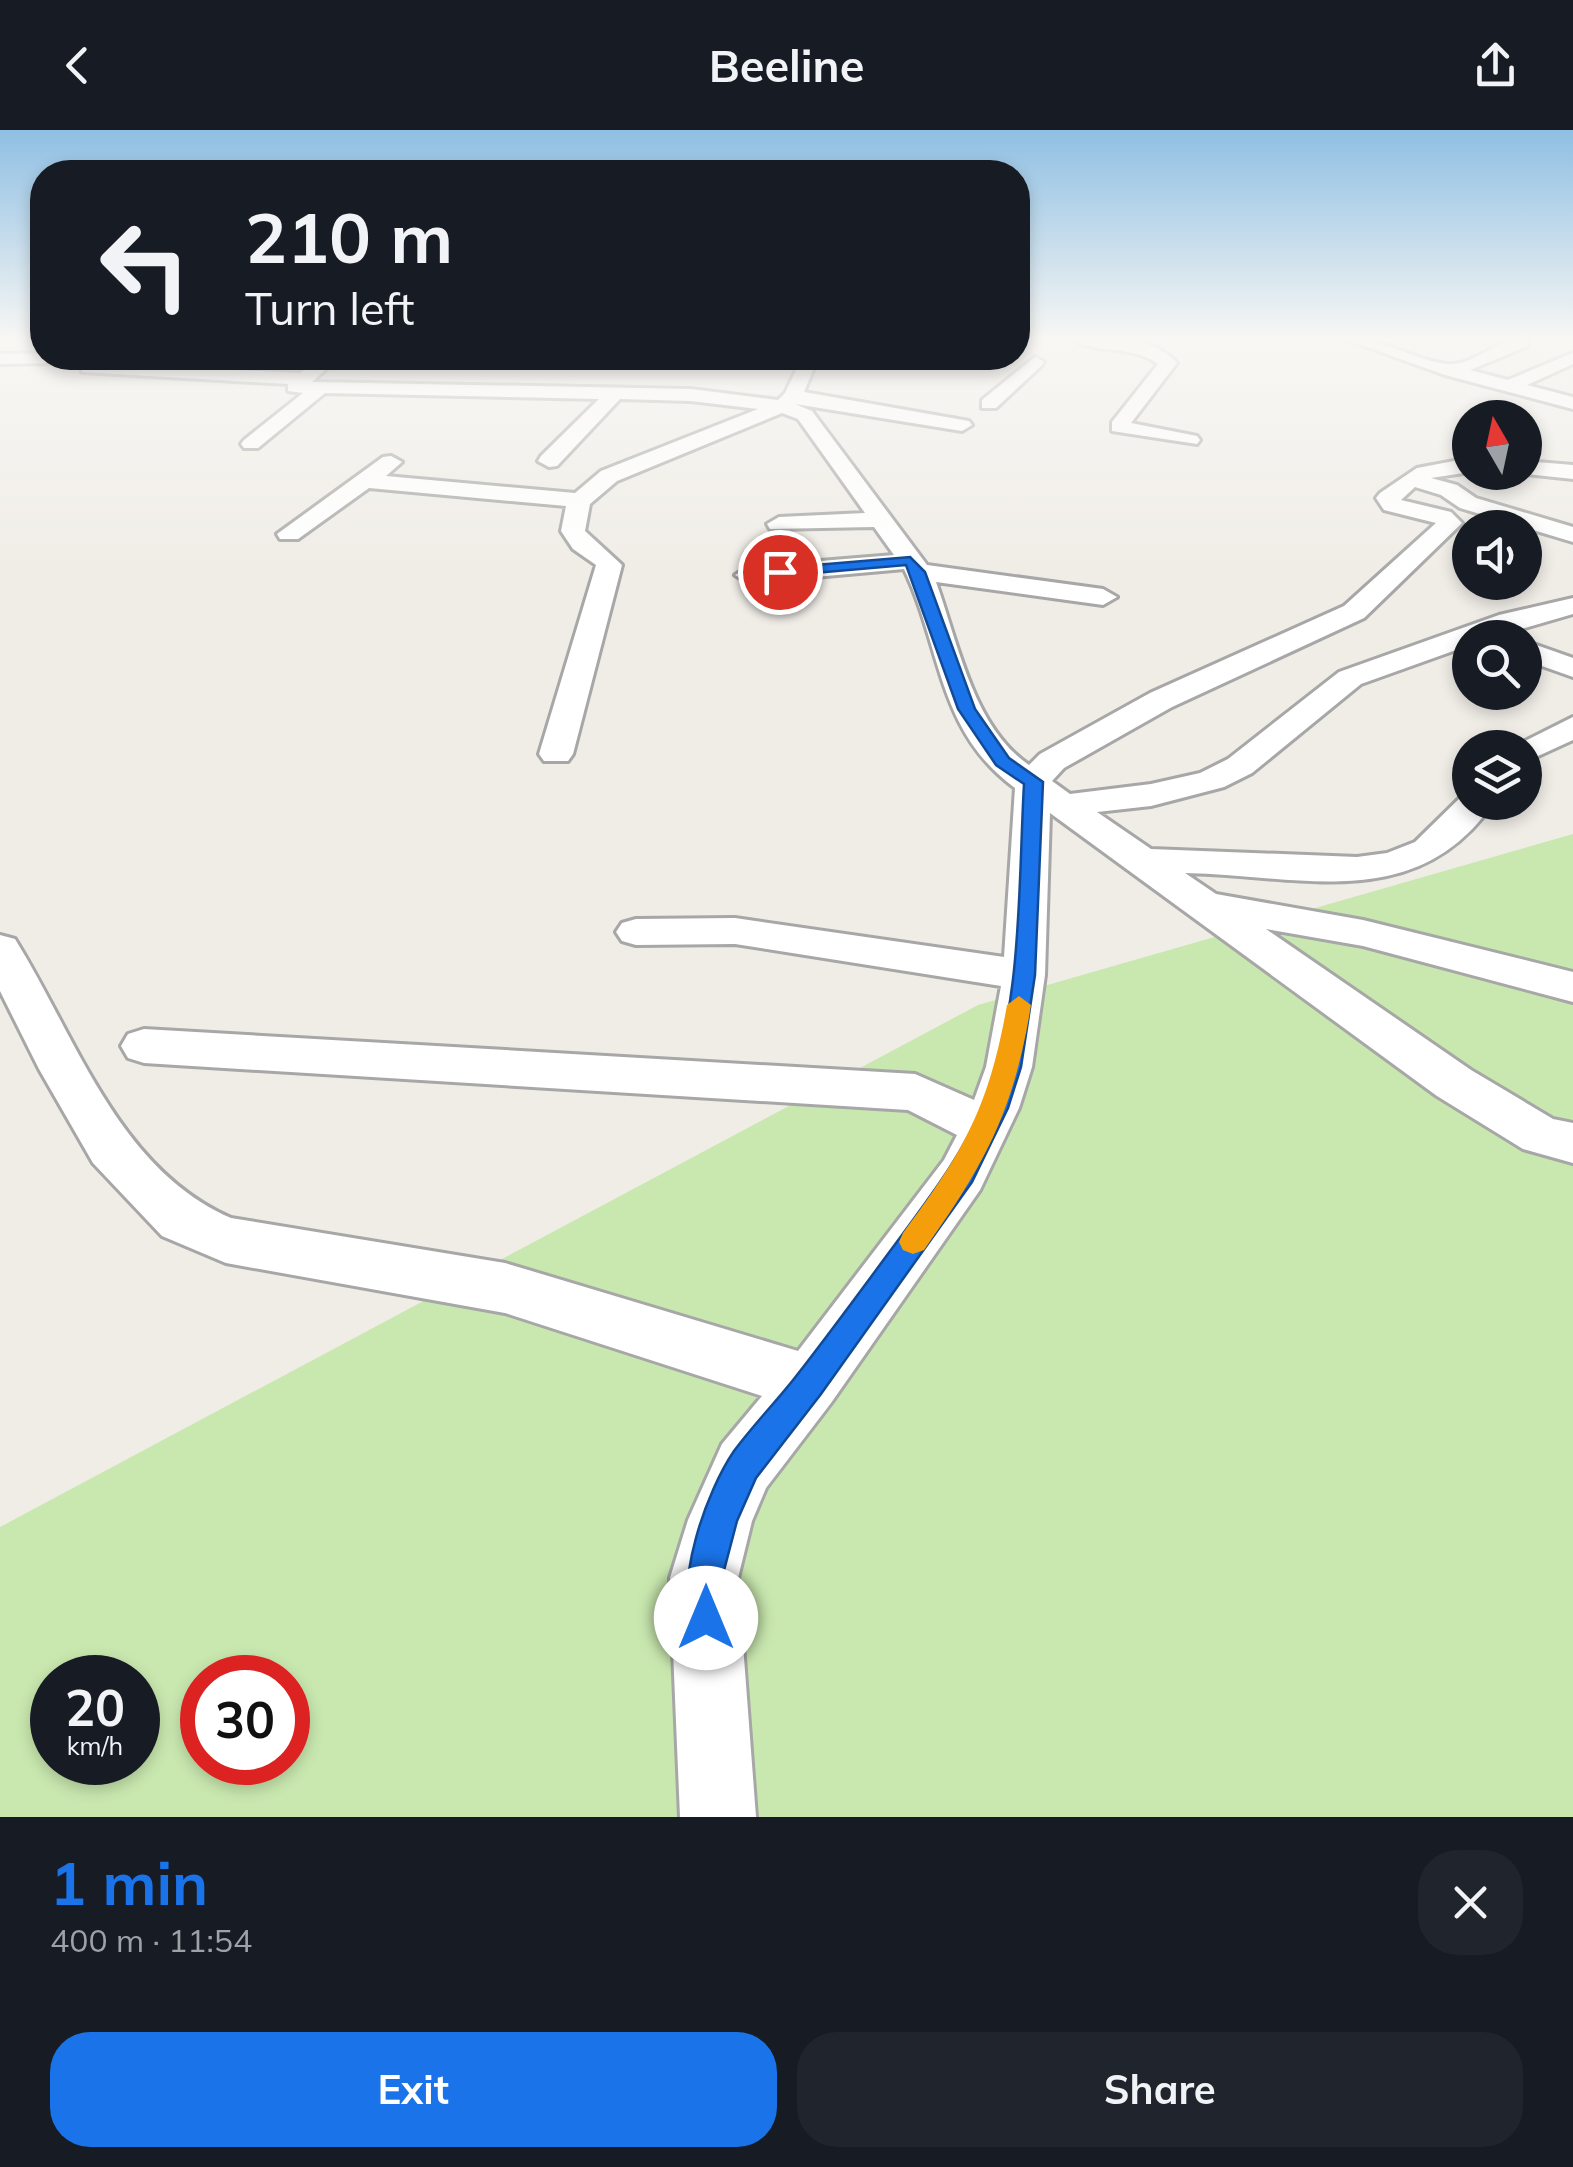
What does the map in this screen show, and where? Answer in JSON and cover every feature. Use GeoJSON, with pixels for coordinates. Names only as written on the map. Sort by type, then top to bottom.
{"type":"FeatureCollection","features":[{"type":"Feature","properties":{"kind":"street"},"geometry":{"type":"LineString","coordinates":[[252,444],[278,417]]}},
{"type":"Feature","properties":{"kind":"street"},"geometry":{"type":"LineString","coordinates":[[549,461],[592,417]]}},
{"type":"Feature","properties":{"kind":"street"},"geometry":{"type":"LineString","coordinates":[[556,754],[609,566],[605,557],[575,537],[572,528],[579,500],[593,483],[750,417]]}},
{"type":"Feature","properties":{"kind":"street"},"geometry":{"type":"LineString","coordinates":[[806,417],[914,567],[966,709],[1002,762],[1454,1083],[1540,1135],[1573,1143]]}},
{"type":"Feature","properties":{"kind":"street"},"geometry":{"type":"LineString","coordinates":[[902,417],[962,425]]}},
{"type":"Feature","properties":{"kind":"street"},"geometry":{"type":"LineString","coordinates":[[1124,417],[1120,427],[1190,440]]}},
{"type":"Feature","properties":{"kind":"street"},"geometry":{"type":"LineString","coordinates":[[289,534],[392,461]]}},
{"type":"Feature","properties":{"kind":"street"},"geometry":{"type":"LineString","coordinates":[[718,1817],[704,1578],[720,1520],[744,1466],[810,1383],[962,1174],[985,1128],[1009,1067],[1052,762],[1161,700],[1354,612],[1450,524],[1443,517],[1388,502],[1408,479],[1433,468],[1452,466]]}},
{"type":"Feature","properties":{"kind":"street"},"geometry":{"type":"LineString","coordinates":[[1542,469],[1573,472]]}},
{"type":"Feature","properties":{"kind":"street"},"geometry":{"type":"LineString","coordinates":[[1408,479],[1449,490],[1468,503],[1573,535]]}},
{"type":"Feature","properties":{"kind":"street"},"geometry":{"type":"LineString","coordinates":[[368,481],[579,500]]}},
{"type":"Feature","properties":{"kind":"street"},"geometry":{"type":"LineString","coordinates":[[779,524],[882,520]]}},
{"type":"Feature","properties":{"kind":"street"},"geometry":{"type":"LineString","coordinates":[[748,574],[914,567],[1102,597]]}},
{"type":"Feature","properties":{"kind":"street"},"geometry":{"type":"LineString","coordinates":[[1528,620],[1573,606]]}},
{"type":"Feature","properties":{"kind":"street"},"geometry":{"type":"LineString","coordinates":[[1049,794],[1151,795],[1212,780],[1240,766],[1350,678],[1452,644]]}},
{"type":"Feature","properties":{"kind":"street"},"geometry":{"type":"LineString","coordinates":[[1262,656],[1350,678]]}},
{"type":"Feature","properties":{"kind":"street"},"geometry":{"type":"LineString","coordinates":[[1542,656],[1573,668]]}},
{"type":"Feature","properties":{"kind":"street"},"geometry":{"type":"LineString","coordinates":[[1542,743],[1573,726]]}},
{"type":"Feature","properties":{"kind":"street"},"geometry":{"type":"LineString","coordinates":[[1142,861],[1248,864],[1327,872],[1384,866],[1422,854],[1444,839],[1461,820]]}},
{"type":"Feature","properties":{"kind":"street"},"geometry":{"type":"LineString","coordinates":[[1204,906],[1363,934],[1573,987]]}},
{"type":"Feature","properties":{"kind":"street"},"geometry":{"type":"LineString","coordinates":[[636,932],[736,931],[1024,975]]}},
{"type":"Feature","properties":{"kind":"street"},"geometry":{"type":"LineString","coordinates":[[0,949],[62,1069],[110,1149],[181,1220],[226,1240],[505,1288],[810,1383]]}},
{"type":"Feature","properties":{"kind":"street"},"geometry":{"type":"LineString","coordinates":[[144,1046],[914,1092],[985,1128]]}},
{"type":"Feature","properties":{"kind":"green space"},"geometry":{"type":"Polygon","coordinates":[[[1573,834],[1573,1817],[0,1817],[0,1527],[978,1005],[1573,834]]]}},
{"type":"Feature","properties":{"kind":"slow traffic"},"geometry":{"type":"LineString","coordinates":[[913,1242],[962,1174],[995,1108],[1009,1067],[1019,1005]]}},
{"type":"Feature","properties":{"kind":"route"},"geometry":{"type":"LineString","coordinates":[[706,1618],[704,1578],[720,1520],[744,1466],[810,1383],[962,1174],[995,1108],[1009,1067],[1024,975],[1034,782],[1002,762],[966,709],[918,572],[910,561],[780,572]]}}]}
